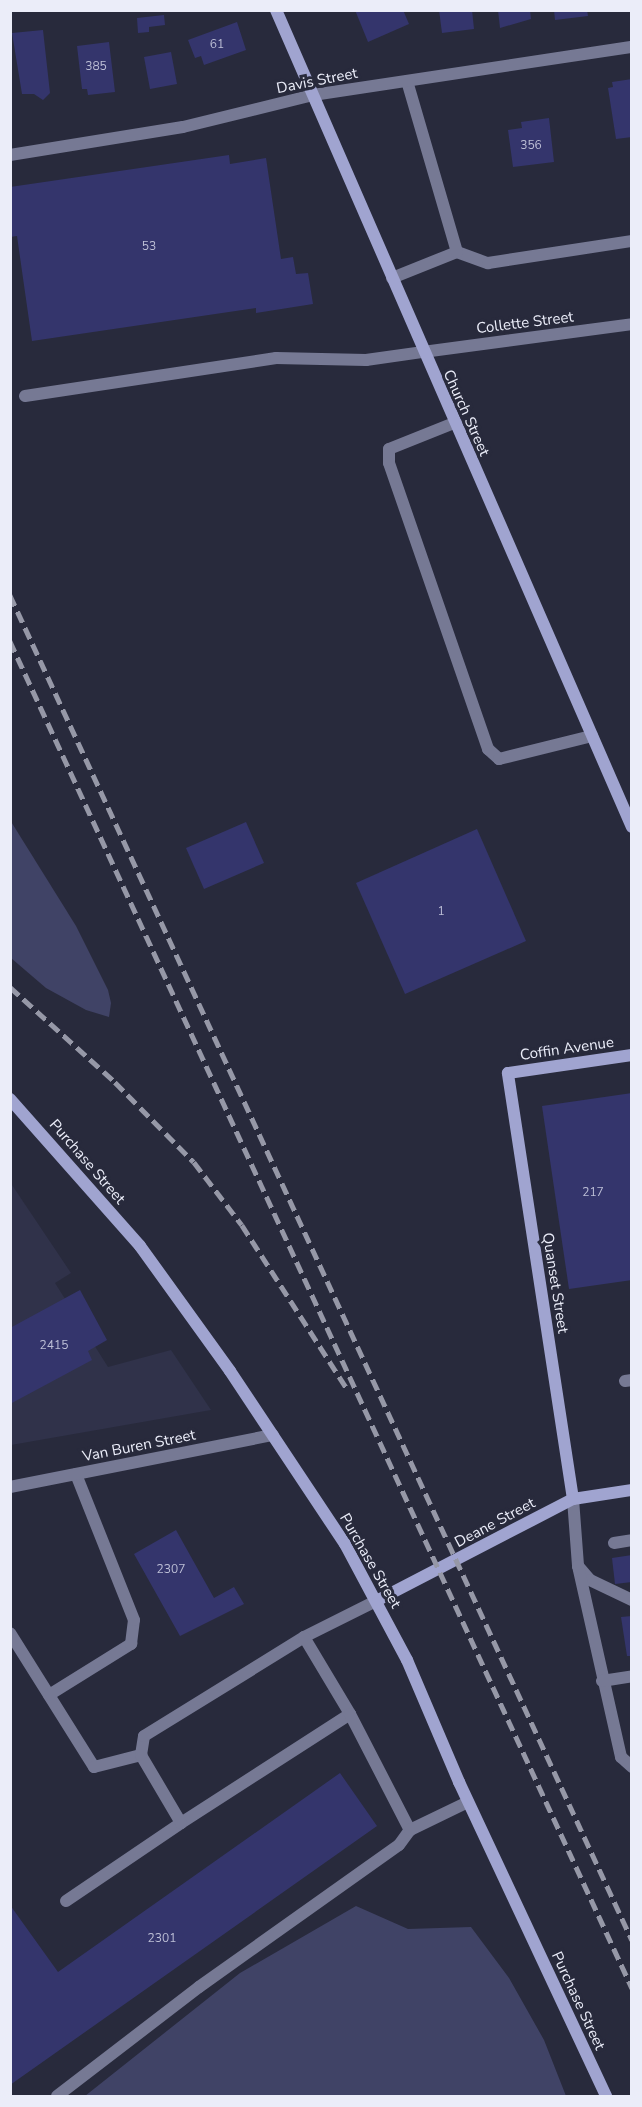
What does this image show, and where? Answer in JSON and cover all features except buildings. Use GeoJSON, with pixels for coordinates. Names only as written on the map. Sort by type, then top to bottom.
{"type":"FeatureCollection","features":[{"type":"Feature","properties":{"kind":"main road","name":"Church Street"},"geometry":{"type":"LineString","coordinates":[[276,10],[423,352],[632,827]]}},
{"type":"Feature","properties":{"kind":"main road","name":"Coffin Avenue"},"geometry":{"type":"LineString","coordinates":[[508,1073],[632,1055]]}},
{"type":"Feature","properties":{"kind":"main road","name":"Quanset Street"},"geometry":{"type":"LineString","coordinates":[[508,1073],[573,1499]]}},
{"type":"Feature","properties":{"kind":"main road","name":"Purchase Street"},"geometry":{"type":"LineString","coordinates":[[10,1099],[140,1246],[273,1435],[378,1600],[468,1802],[606,2097]]}},
{"type":"Feature","properties":{"kind":"main road","name":"Deane Street"},"geometry":{"type":"LineString","coordinates":[[378,1600],[573,1499],[632,1490]]}},
{"type":"Feature","properties":{"kind":"street","name":"Davis Street"},"geometry":{"type":"LineString","coordinates":[[10,155],[183,127],[313,95],[632,47]]}},
{"type":"Feature","properties":{"kind":"street"},"geometry":{"type":"LineString","coordinates":[[406,81],[457,252]]}},
{"type":"Feature","properties":{"kind":"street"},"geometry":{"type":"LineString","coordinates":[[392,278],[457,252],[489,263],[632,241]]}},
{"type":"Feature","properties":{"kind":"street","name":"Collette Street"},"geometry":{"type":"LineString","coordinates":[[25,396],[276,358],[360,361],[632,324]]}},
{"type":"Feature","properties":{"kind":"street"},"geometry":{"type":"LineString","coordinates":[[454,423],[389,449],[389,463],[488,749],[499,759],[592,736]]}},
{"type":"Feature","properties":{"kind":"street","name":"Van Buren Street"},"geometry":{"type":"LineString","coordinates":[[10,1487],[273,1435]]}},
{"type":"Feature","properties":{"kind":"street"},"geometry":{"type":"LineString","coordinates":[[49,1695],[131,1644],[134,1620],[76,1474]]}},
{"type":"Feature","properties":{"kind":"street"},"geometry":{"type":"LineString","coordinates":[[573,1499],[578,1566],[602,1681],[621,1757],[632,1767]]}},
{"type":"Feature","properties":{"kind":"street"},"geometry":{"type":"LineString","coordinates":[[614,1543],[632,1540]]}},
{"type":"Feature","properties":{"kind":"street"},"geometry":{"type":"LineString","coordinates":[[578,1566],[590,1580],[632,1600]]}},
{"type":"Feature","properties":{"kind":"street"},"geometry":{"type":"LineString","coordinates":[[181,1823],[141,1755],[144,1736],[304,1637],[378,1600]]}},
{"type":"Feature","properties":{"kind":"street"},"geometry":{"type":"LineString","coordinates":[[10,1633],[94,1767],[141,1755]]}},
{"type":"Feature","properties":{"kind":"street"},"geometry":{"type":"LineString","coordinates":[[304,1637],[350,1714],[410,1830]]}},
{"type":"Feature","properties":{"kind":"street"},"geometry":{"type":"LineString","coordinates":[[602,1681],[632,1676]]}},
{"type":"Feature","properties":{"kind":"street"},"geometry":{"type":"LineString","coordinates":[[66,1900],[350,1714]]}},
{"type":"Feature","properties":{"kind":"street"},"geometry":{"type":"LineString","coordinates":[[57,2097],[199,1987],[399,1845],[410,1830],[468,1802]]}},
{"type":"Feature","properties":{"kind":"shaded area"},"geometry":{"type":"Polygon","coordinates":[[[10,820],[76,926],[108,990],[111,1003],[109,1017],[86,1010],[46,988],[11,958],[10,820]]]}},
{"type":"Feature","properties":{"kind":"shaded area"},"geometry":{"type":"Polygon","coordinates":[[[10,1182],[71,1273],[55,1283],[108,1367],[171,1350],[211,1410],[11,1445],[10,1182]]]}},
{"type":"Feature","properties":{"kind":"shaded area"},"geometry":{"type":"Polygon","coordinates":[[[356,1906],[408,1929],[471,1927],[509,1978],[544,2040],[566,2096],[85,2096],[240,1973],[356,1906]]]}},
{"type":"Feature","properties":{"kind":"railway"},"geometry":{"type":"LineString","coordinates":[[10,595],[632,1940]]}},
{"type":"Feature","properties":{"kind":"railway"},"geometry":{"type":"LineString","coordinates":[[10,641],[632,1988]]}},
{"type":"Feature","properties":{"kind":"railway"},"geometry":{"type":"LineString","coordinates":[[10,987],[115,1082],[194,1162],[242,1225],[346,1387]]}}]}
